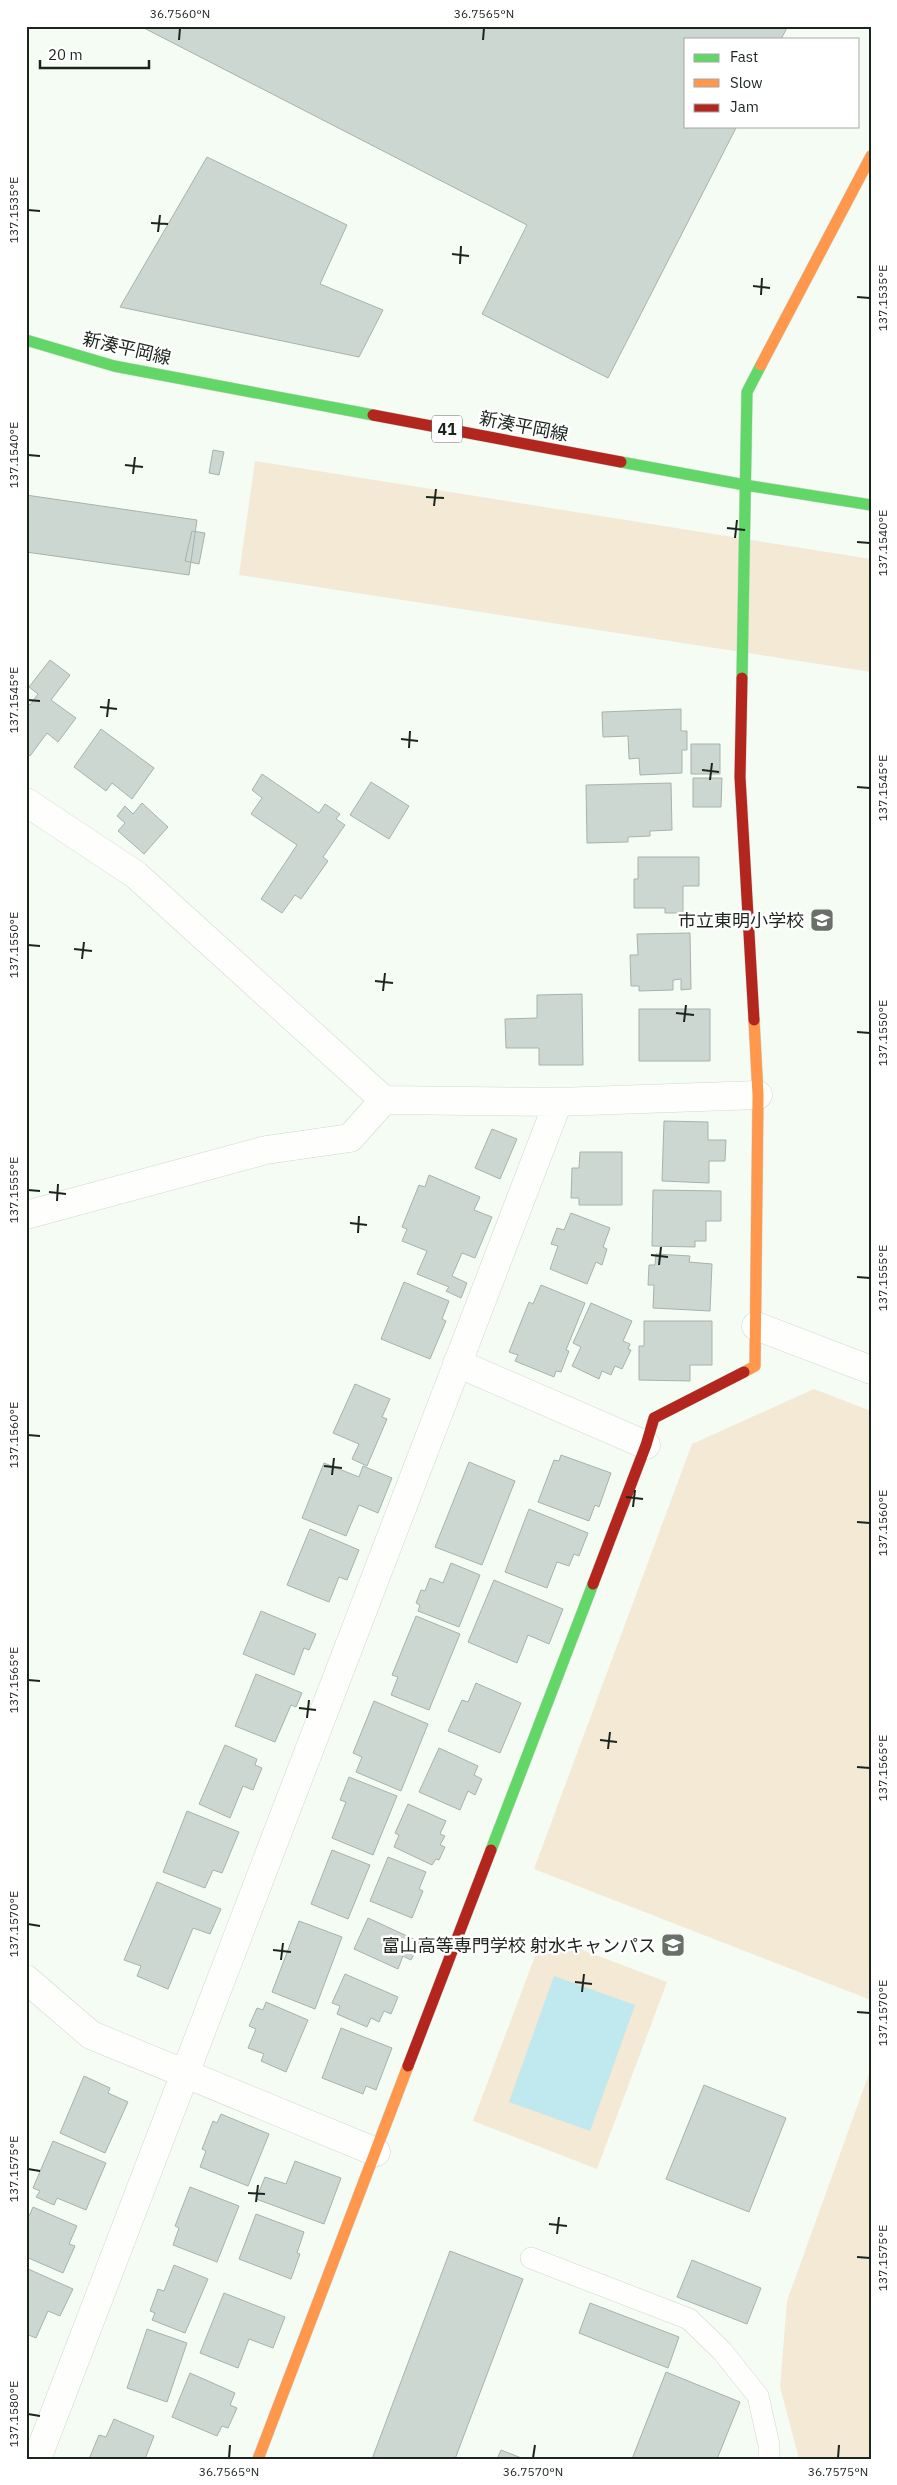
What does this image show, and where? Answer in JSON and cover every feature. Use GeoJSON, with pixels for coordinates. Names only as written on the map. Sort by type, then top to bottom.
{"type":"FeatureCollection","features":[{"type":"Feature","properties":{"kind":"street"},"geometry":{"type":"LineString","coordinates":[[258,2459],[646,1445],[654,1418],[755,1366],[758,1095],[740,777],[747,392],[871,156]]}},
{"type":"Feature","properties":{"kind":"street","name":"新湊平岡線"},"geometry":{"type":"LineString","coordinates":[[26,340],[114,366],[745,485],[871,505]]}},
{"type":"Feature","properties":{"kind":"street"},"geometry":{"type":"LineString","coordinates":[[26,802],[136,875],[384,1100],[558,1102],[758,1095]]}},
{"type":"Feature","properties":{"kind":"street"},"geometry":{"type":"LineString","coordinates":[[26,1215],[266,1150],[350,1138],[384,1100]]}},
{"type":"Feature","properties":{"kind":"street"},"geometry":{"type":"LineString","coordinates":[[36,2459],[558,1102]]}},
{"type":"Feature","properties":{"kind":"street"},"geometry":{"type":"LineString","coordinates":[[756,1326],[871,1370]]}},
{"type":"Feature","properties":{"kind":"street"},"geometry":{"type":"LineString","coordinates":[[457,1363],[646,1445]]}},
{"type":"Feature","properties":{"kind":"street"},"geometry":{"type":"LineString","coordinates":[[26,1979],[91,2035],[376,2152]]}},
{"type":"Feature","properties":{"kind":"lane"},"geometry":{"type":"LineString","coordinates":[[531,2258],[689,2319],[722,2351],[758,2396],[769,2445],[768,2459]]}},
{"type":"Feature","properties":{"kind":"shaded area"},"geometry":{"type":"Polygon","coordinates":[[[255,461],[871,559],[871,672],[239,575],[255,461]]]}},
{"type":"Feature","properties":{"kind":"shaded area"},"geometry":{"type":"Polygon","coordinates":[[[814,1389],[871,1411],[871,2000],[534,1869],[692,1444],[814,1389]]]}},
{"type":"Feature","properties":{"kind":"shaded area"},"geometry":{"type":"Polygon","coordinates":[[[543,1935],[667,1982],[597,2169],[473,2121],[543,1935]]]}},
{"type":"Feature","properties":{"kind":"shaded area"},"geometry":{"type":"Polygon","coordinates":[[[871,2068],[871,2459],[799,2459],[780,2387],[787,2301],[871,2068]]]}},
{"type":"Feature","properties":{"kind":"water"},"geometry":{"type":"Polygon","coordinates":[[[554,1976],[635,2005],[590,2131],[509,2102],[554,1976]]]}},
{"type":"Feature","properties":{"kind":"building"},"geometry":{"type":"Polygon","coordinates":[[[140,26],[788,26],[782,38],[684,38],[684,128],[736,128],[608,378],[482,314],[527,225],[140,26]]]}},
{"type":"Feature","properties":{"kind":"building"},"geometry":{"type":"Polygon","coordinates":[[[207,157],[347,225],[320,284],[383,310],[359,357],[120,307],[207,157]]]}},
{"type":"Feature","properties":{"kind":"building"},"geometry":{"type":"Polygon","coordinates":[[[213,450],[224,452],[219,475],[209,473],[213,450]]]}},
{"type":"Feature","properties":{"kind":"building"},"geometry":{"type":"Polygon","coordinates":[[[26,495],[197,520],[189,575],[26,552],[26,495]]]}},
{"type":"Feature","properties":{"kind":"building"},"geometry":{"type":"Polygon","coordinates":[[[192,531],[205,533],[199,564],[185,561],[192,531]]]}},
{"type":"Feature","properties":{"kind":"building"},"geometry":{"type":"Polygon","coordinates":[[[50,660],[70,675],[51,700],[76,718],[58,742],[47,733],[30,756],[26,753],[26,702],[30,705],[38,694],[29,687],[50,660]]]}},
{"type":"Feature","properties":{"kind":"building"},"geometry":{"type":"Polygon","coordinates":[[[681,709],[681,731],[687,731],[687,750],[682,750],[682,773],[640,775],[639,758],[629,759],[628,736],[603,737],[602,712],[681,709]]]}},
{"type":"Feature","properties":{"kind":"building"},"geometry":{"type":"Polygon","coordinates":[[[101,729],[154,768],[132,799],[112,783],[106,791],[74,767],[101,729]]]}},
{"type":"Feature","properties":{"kind":"building"},"geometry":{"type":"Polygon","coordinates":[[[691,744],[720,744],[720,774],[691,774],[691,744]]]}},
{"type":"Feature","properties":{"kind":"building"},"geometry":{"type":"Polygon","coordinates":[[[262,774],[319,813],[325,804],[340,814],[336,819],[345,825],[323,857],[328,861],[301,899],[295,895],[282,913],[261,899],[297,845],[251,814],[262,798],[252,790],[262,774]]]}},
{"type":"Feature","properties":{"kind":"building"},"geometry":{"type":"Polygon","coordinates":[[[693,778],[722,778],[721,807],[693,807],[693,778]]]}},
{"type":"Feature","properties":{"kind":"building"},"geometry":{"type":"Polygon","coordinates":[[[371,782],[409,806],[389,839],[350,815],[371,782]]]}},
{"type":"Feature","properties":{"kind":"building"},"geometry":{"type":"Polygon","coordinates":[[[671,783],[672,830],[650,831],[650,836],[628,837],[628,842],[587,843],[586,785],[671,783]]]}},
{"type":"Feature","properties":{"kind":"building"},"geometry":{"type":"Polygon","coordinates":[[[142,803],[168,827],[144,854],[118,831],[125,823],[117,816],[125,806],[133,814],[142,803]]]}},
{"type":"Feature","properties":{"kind":"building"},"geometry":{"type":"Polygon","coordinates":[[[638,857],[699,857],[699,886],[683,886],[683,913],[665,913],[665,908],[634,908],[634,879],[638,879],[638,857]]]}},
{"type":"Feature","properties":{"kind":"building"},"geometry":{"type":"Polygon","coordinates":[[[690,933],[691,989],[681,990],[681,979],[673,980],[673,990],[639,991],[639,986],[631,986],[630,955],[638,955],[637,934],[690,933]]]}},
{"type":"Feature","properties":{"kind":"building"},"geometry":{"type":"Polygon","coordinates":[[[582,994],[583,1065],[539,1065],[539,1048],[506,1048],[505,1019],[537,1018],[537,995],[582,994]]]}},
{"type":"Feature","properties":{"kind":"building"},"geometry":{"type":"Polygon","coordinates":[[[639,1009],[710,1009],[710,1061],[639,1061],[639,1009]]]}},
{"type":"Feature","properties":{"kind":"building"},"geometry":{"type":"Polygon","coordinates":[[[664,1121],[708,1122],[708,1140],[726,1140],[725,1161],[709,1161],[709,1183],[662,1181],[664,1121]]]}},
{"type":"Feature","properties":{"kind":"building"},"geometry":{"type":"Polygon","coordinates":[[[492,1129],[517,1139],[500,1179],[475,1168],[492,1129]]]}},
{"type":"Feature","properties":{"kind":"building"},"geometry":{"type":"Polygon","coordinates":[[[580,1152],[622,1152],[622,1205],[579,1205],[579,1198],[571,1198],[572,1168],[579,1168],[580,1152]]]}},
{"type":"Feature","properties":{"kind":"building"},"geometry":{"type":"Polygon","coordinates":[[[429,1175],[480,1197],[474,1210],[492,1217],[475,1258],[462,1253],[452,1276],[467,1283],[461,1298],[446,1291],[449,1287],[417,1274],[427,1251],[402,1241],[407,1229],[402,1227],[419,1185],[425,1187],[429,1175]]]}},
{"type":"Feature","properties":{"kind":"building"},"geometry":{"type":"Polygon","coordinates":[[[653,1190],[721,1191],[721,1221],[706,1221],[706,1241],[695,1241],[695,1247],[652,1246],[653,1190]]]}},
{"type":"Feature","properties":{"kind":"building"},"geometry":{"type":"Polygon","coordinates":[[[571,1213],[610,1228],[603,1247],[607,1249],[602,1265],[596,1262],[587,1284],[550,1269],[558,1246],[551,1244],[557,1228],[564,1230],[571,1213]]]}},
{"type":"Feature","properties":{"kind":"building"},"geometry":{"type":"Polygon","coordinates":[[[656,1254],[690,1256],[689,1262],[712,1264],[710,1311],[653,1308],[654,1285],[648,1285],[649,1265],[655,1265],[656,1254]]]}},
{"type":"Feature","properties":{"kind":"building"},"geometry":{"type":"Polygon","coordinates":[[[404,1282],[449,1301],[442,1319],[446,1321],[430,1359],[381,1339],[404,1282]]]}},
{"type":"Feature","properties":{"kind":"building"},"geometry":{"type":"Polygon","coordinates":[[[541,1285],[585,1303],[566,1350],[569,1351],[561,1372],[556,1371],[554,1377],[515,1361],[518,1355],[509,1352],[529,1302],[533,1304],[541,1285]]]}},
{"type":"Feature","properties":{"kind":"building"},"geometry":{"type":"Polygon","coordinates":[[[591,1303],[632,1321],[623,1341],[630,1344],[628,1349],[631,1350],[622,1369],[615,1366],[611,1375],[602,1371],[599,1379],[572,1366],[581,1347],[573,1343],[591,1303]]]}},
{"type":"Feature","properties":{"kind":"building"},"geometry":{"type":"Polygon","coordinates":[[[644,1321],[712,1321],[712,1365],[690,1365],[690,1381],[639,1380],[639,1346],[644,1346],[644,1321]]]}},
{"type":"Feature","properties":{"kind":"building"},"geometry":{"type":"Polygon","coordinates":[[[355,1384],[390,1399],[382,1417],[387,1419],[367,1466],[352,1459],[359,1444],[333,1433],[355,1384]]]}},
{"type":"Feature","properties":{"kind":"building"},"geometry":{"type":"Polygon","coordinates":[[[561,1455],[611,1473],[599,1507],[595,1505],[589,1521],[538,1502],[554,1460],[559,1461],[561,1455]]]}},
{"type":"Feature","properties":{"kind":"building"},"geometry":{"type":"Polygon","coordinates":[[[469,1462],[515,1481],[482,1565],[435,1547],[469,1462]]]}},
{"type":"Feature","properties":{"kind":"building"},"geometry":{"type":"Polygon","coordinates":[[[324,1463],[359,1477],[363,1466],[392,1478],[378,1513],[359,1505],[346,1536],[302,1518],[324,1463]]]}},
{"type":"Feature","properties":{"kind":"building"},"geometry":{"type":"Polygon","coordinates":[[[529,1509],[588,1533],[579,1556],[574,1554],[569,1566],[557,1562],[547,1588],[505,1572],[529,1509]]]}},
{"type":"Feature","properties":{"kind":"building"},"geometry":{"type":"Polygon","coordinates":[[[310,1529],[359,1550],[347,1580],[339,1577],[329,1602],[287,1585],[310,1529]]]}},
{"type":"Feature","properties":{"kind":"building"},"geometry":{"type":"Polygon","coordinates":[[[451,1563],[480,1575],[459,1627],[418,1611],[420,1605],[416,1603],[421,1590],[425,1591],[430,1578],[443,1583],[451,1563]]]}},
{"type":"Feature","properties":{"kind":"building"},"geometry":{"type":"Polygon","coordinates":[[[494,1580],[563,1609],[549,1644],[528,1635],[517,1663],[468,1642],[494,1580]]]}},
{"type":"Feature","properties":{"kind":"building"},"geometry":{"type":"Polygon","coordinates":[[[261,1611],[316,1634],[309,1650],[304,1648],[294,1675],[243,1654],[261,1611]]]}},
{"type":"Feature","properties":{"kind":"building"},"geometry":{"type":"Polygon","coordinates":[[[416,1616],[460,1634],[429,1710],[391,1695],[398,1677],[392,1675],[416,1616]]]}},
{"type":"Feature","properties":{"kind":"building"},"geometry":{"type":"Polygon","coordinates":[[[256,1674],[302,1693],[296,1707],[291,1705],[275,1742],[235,1726],[256,1674]]]}},
{"type":"Feature","properties":{"kind":"building"},"geometry":{"type":"Polygon","coordinates":[[[476,1683],[521,1703],[500,1753],[448,1731],[462,1700],[468,1702],[476,1683]]]}},
{"type":"Feature","properties":{"kind":"building"},"geometry":{"type":"Polygon","coordinates":[[[374,1701],[428,1724],[401,1791],[356,1772],[362,1757],[353,1753],[374,1701]]]}},
{"type":"Feature","properties":{"kind":"building"},"geometry":{"type":"Polygon","coordinates":[[[225,1745],[257,1759],[255,1765],[262,1768],[253,1790],[243,1786],[230,1818],[199,1804],[225,1745]]]}},
{"type":"Feature","properties":{"kind":"building"},"geometry":{"type":"Polygon","coordinates":[[[439,1748],[478,1766],[474,1775],[482,1779],[475,1795],[468,1791],[460,1810],[419,1792],[439,1748]]]}},
{"type":"Feature","properties":{"kind":"building"},"geometry":{"type":"Polygon","coordinates":[[[349,1777],[397,1796],[373,1855],[332,1838],[346,1802],[340,1800],[349,1777]]]}},
{"type":"Feature","properties":{"kind":"building"},"geometry":{"type":"Polygon","coordinates":[[[408,1804],[446,1821],[440,1834],[445,1836],[440,1845],[445,1847],[439,1860],[436,1859],[432,1865],[394,1847],[399,1835],[395,1833],[408,1804]]]}},
{"type":"Feature","properties":{"kind":"building"},"geometry":{"type":"Polygon","coordinates":[[[187,1811],[239,1832],[222,1873],[213,1870],[205,1888],[163,1872],[187,1811]]]}},
{"type":"Feature","properties":{"kind":"building"},"geometry":{"type":"Polygon","coordinates":[[[332,1850],[370,1865],[348,1919],[311,1904],[332,1850]]]}},
{"type":"Feature","properties":{"kind":"building"},"geometry":{"type":"Polygon","coordinates":[[[388,1857],[426,1872],[419,1889],[423,1891],[412,1918],[370,1901],[388,1857]]]}},
{"type":"Feature","properties":{"kind":"building"},"geometry":{"type":"Polygon","coordinates":[[[157,1882],[221,1909],[210,1934],[193,1928],[168,1989],[137,1976],[141,1966],[124,1960],[157,1882]]]}},
{"type":"Feature","properties":{"kind":"building"},"geometry":{"type":"Polygon","coordinates":[[[368,1918],[420,1942],[411,1960],[403,1956],[398,1969],[354,1949],[368,1918]]]}},
{"type":"Feature","properties":{"kind":"building"},"geometry":{"type":"Polygon","coordinates":[[[299,1921],[342,1937],[315,2009],[272,1992],[299,1921]]]}},
{"type":"Feature","properties":{"kind":"building"},"geometry":{"type":"Polygon","coordinates":[[[345,1974],[398,1997],[391,2014],[384,2011],[379,2022],[371,2018],[367,2027],[337,2014],[340,2006],[332,2003],[345,1974]]]}},
{"type":"Feature","properties":{"kind":"building"},"geometry":{"type":"Polygon","coordinates":[[[266,2002],[308,2020],[286,2072],[261,2061],[264,2054],[248,2048],[256,2029],[249,2026],[257,2008],[263,2010],[266,2002]]]}},
{"type":"Feature","properties":{"kind":"building"},"geometry":{"type":"Polygon","coordinates":[[[341,2028],[392,2048],[376,2090],[366,2086],[363,2094],[322,2078],[341,2028]]]}},
{"type":"Feature","properties":{"kind":"building"},"geometry":{"type":"Polygon","coordinates":[[[84,2076],[110,2088],[108,2093],[128,2102],[105,2153],[60,2133],[84,2076]]]}},
{"type":"Feature","properties":{"kind":"building"},"geometry":{"type":"Polygon","coordinates":[[[704,2085],[786,2118],[749,2212],[666,2179],[704,2085]]]}},
{"type":"Feature","properties":{"kind":"building"},"geometry":{"type":"Polygon","coordinates":[[[221,2114],[269,2134],[248,2186],[200,2167],[206,2151],[202,2149],[213,2121],[217,2123],[221,2114]]]}},
{"type":"Feature","properties":{"kind":"building"},"geometry":{"type":"Polygon","coordinates":[[[53,2141],[106,2163],[86,2210],[57,2198],[54,2205],[36,2197],[40,2191],[33,2188],[53,2141]]]}},
{"type":"Feature","properties":{"kind":"building"},"geometry":{"type":"Polygon","coordinates":[[[295,2161],[341,2178],[324,2224],[256,2199],[265,2177],[286,2184],[295,2161]]]}},
{"type":"Feature","properties":{"kind":"building"},"geometry":{"type":"Polygon","coordinates":[[[190,2187],[239,2206],[217,2262],[173,2245],[179,2228],[175,2226],[190,2187]]]}},
{"type":"Feature","properties":{"kind":"building"},"geometry":{"type":"Polygon","coordinates":[[[33,2207],[77,2226],[69,2244],[75,2246],[63,2273],[26,2257],[26,2223],[33,2207]]]}},
{"type":"Feature","properties":{"kind":"building"},"geometry":{"type":"Polygon","coordinates":[[[256,2214],[304,2232],[297,2253],[300,2254],[291,2279],[239,2259],[256,2214]]]}},
{"type":"Feature","properties":{"kind":"building"},"geometry":{"type":"Polygon","coordinates":[[[450,2251],[523,2279],[455,2459],[372,2459],[450,2251]]]}},
{"type":"Feature","properties":{"kind":"building"},"geometry":{"type":"Polygon","coordinates":[[[692,2260],[761,2288],[747,2324],[677,2297],[692,2260]]]}},
{"type":"Feature","properties":{"kind":"building"},"geometry":{"type":"Polygon","coordinates":[[[174,2265],[208,2279],[185,2333],[152,2320],[155,2313],[150,2311],[158,2289],[164,2291],[174,2265]]]}},
{"type":"Feature","properties":{"kind":"building"},"geometry":{"type":"Polygon","coordinates":[[[26,2268],[73,2289],[60,2316],[48,2311],[36,2338],[26,2334],[26,2268]]]}},
{"type":"Feature","properties":{"kind":"building"},"geometry":{"type":"Polygon","coordinates":[[[224,2293],[285,2317],[273,2348],[249,2339],[238,2368],[200,2353],[224,2293]]]}},
{"type":"Feature","properties":{"kind":"building"},"geometry":{"type":"Polygon","coordinates":[[[590,2303],[679,2337],[668,2368],[579,2333],[590,2303]]]}},
{"type":"Feature","properties":{"kind":"building"},"geometry":{"type":"Polygon","coordinates":[[[147,2329],[187,2343],[167,2402],[127,2388],[147,2329]]]}},
{"type":"Feature","properties":{"kind":"building"},"geometry":{"type":"Polygon","coordinates":[[[666,2372],[740,2402],[717,2459],[632,2459],[666,2372]]]}},
{"type":"Feature","properties":{"kind":"building"},"geometry":{"type":"Polygon","coordinates":[[[190,2373],[235,2393],[230,2405],[237,2408],[228,2428],[222,2426],[217,2436],[172,2417],[190,2373]]]}},
{"type":"Feature","properties":{"kind":"building"},"geometry":{"type":"Polygon","coordinates":[[[114,2419],[154,2436],[145,2459],[89,2459],[99,2435],[106,2437],[114,2419]]]}},
{"type":"Feature","properties":{"kind":"building"},"geometry":{"type":"Polygon","coordinates":[[[501,2450],[524,2459],[497,2459],[501,2450]]]}},
{"type":"Feature","properties":{"kind":"traffic: fast"},"geometry":{"type":"LineString","coordinates":[[26,340],[114,366],[373,415]]}},
{"type":"Feature","properties":{"kind":"traffic: fast"},"geometry":{"type":"LineString","coordinates":[[742,678],[747,392],[761,365]]}},
{"type":"Feature","properties":{"kind":"traffic: fast"},"geometry":{"type":"LineString","coordinates":[[621,462],[745,485],[871,505]]}},
{"type":"Feature","properties":{"kind":"traffic: fast"},"geometry":{"type":"LineString","coordinates":[[491,1850],[593,1584]]}},
{"type":"Feature","properties":{"kind":"traffic: slow"},"geometry":{"type":"LineString","coordinates":[[761,365],[871,156]]}},
{"type":"Feature","properties":{"kind":"traffic: slow"},"geometry":{"type":"LineString","coordinates":[[744,1372],[755,1366],[758,1095],[754,1020]]}},
{"type":"Feature","properties":{"kind":"traffic: slow"},"geometry":{"type":"LineString","coordinates":[[258,2459],[408,2066]]}},
{"type":"Feature","properties":{"kind":"traffic: jam"},"geometry":{"type":"LineString","coordinates":[[373,415],[621,462]]}},
{"type":"Feature","properties":{"kind":"traffic: jam"},"geometry":{"type":"LineString","coordinates":[[742,678],[740,777],[754,1020]]}},
{"type":"Feature","properties":{"kind":"traffic: jam"},"geometry":{"type":"LineString","coordinates":[[593,1584],[646,1445],[654,1418],[744,1372]]}},
{"type":"Feature","properties":{"kind":"traffic: jam"},"geometry":{"type":"LineString","coordinates":[[408,2066],[491,1850]]}},
{"type":"Feature","properties":{"kind":"place","name":"市立東明小学校"},"geometry":{"type":"Point","coordinates":[822,920]}},
{"type":"Feature","properties":{"kind":"place","name":"富山高等専門学校 射水キャンパス"},"geometry":{"type":"Point","coordinates":[673,1945]}}]}
